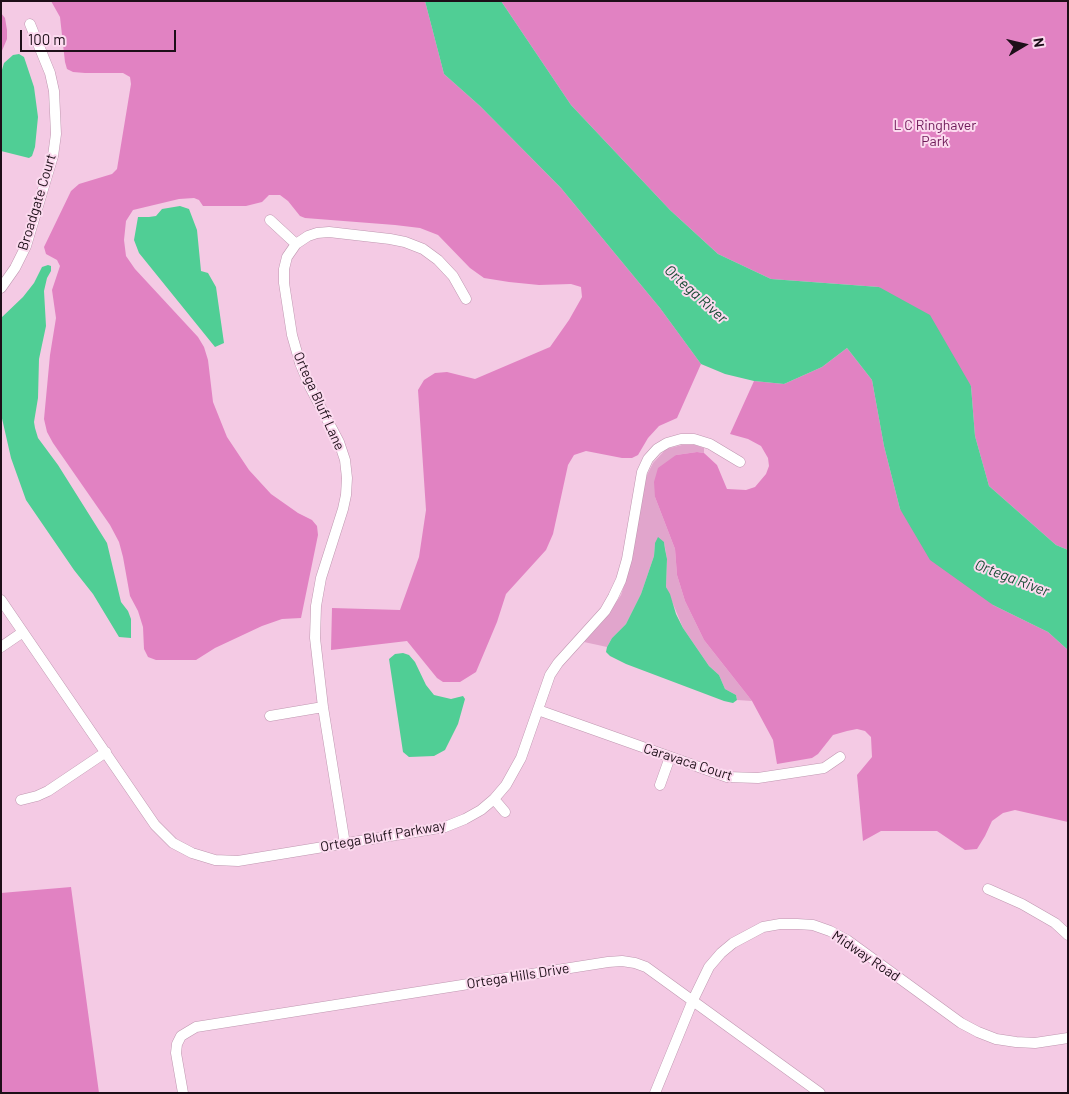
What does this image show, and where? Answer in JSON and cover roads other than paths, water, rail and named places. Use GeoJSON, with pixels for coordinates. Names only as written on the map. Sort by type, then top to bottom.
{"type":"FeatureCollection","features":[{"type":"Feature","properties":{"kind":"street","name":"Broadgate Court"},"geometry":{"type":"LineString","coordinates":[[1,288],[15,268],[26,246],[53,156],[56,134],[56,111],[52,82],[30,24]]}},
{"type":"Feature","properties":{"kind":"street"},"geometry":{"type":"LineString","coordinates":[[270,220],[296,244],[308,236],[330,232],[405,242],[423,249],[438,260],[453,276],[466,299]]}},
{"type":"Feature","properties":{"kind":"street","name":"Ortega Bluff Lane"},"geometry":{"type":"LineString","coordinates":[[296,244],[287,257],[284,269],[284,283],[292,335],[300,363],[310,387],[339,442],[345,460],[347,478],[344,502],[324,565],[316,606],[315,638],[323,707],[345,844]]}},
{"type":"Feature","properties":{"kind":"street","name":"Ortega Bluff Parkway"},"geometry":{"type":"LineString","coordinates":[[1,600],[155,825],[173,843],[192,853],[215,860],[238,861],[445,827],[481,810],[506,785],[521,758],[550,676],[558,663],[604,611],[621,580],[627,559],[642,472],[648,459],[657,449],[667,443],[681,439],[694,439],[710,444],[740,462]]}},
{"type":"Feature","properties":{"kind":"street"},"geometry":{"type":"LineString","coordinates":[[1,647],[23,632]]}},
{"type":"Feature","properties":{"kind":"street"},"geometry":{"type":"LineString","coordinates":[[270,716],[323,707]]}},
{"type":"Feature","properties":{"kind":"street","name":"Caravaca Court"},"geometry":{"type":"LineString","coordinates":[[538,710],[727,777],[758,778],[824,768],[840,756]]}},
{"type":"Feature","properties":{"kind":"street"},"geometry":{"type":"LineString","coordinates":[[21,800],[48,791],[106,752]]}},
{"type":"Feature","properties":{"kind":"street"},"geometry":{"type":"LineString","coordinates":[[660,786],[670,757]]}},
{"type":"Feature","properties":{"kind":"street"},"geometry":{"type":"LineString","coordinates":[[494,799],[505,812]]}},
{"type":"Feature","properties":{"kind":"street"},"geometry":{"type":"LineString","coordinates":[[988,889],[1022,904],[1056,923],[1068,935]]}},
{"type":"Feature","properties":{"kind":"street","name":"Midway Road"},"geometry":{"type":"LineString","coordinates":[[654,1093],[709,967],[733,942],[764,928],[797,924],[813,925],[830,931],[847,940],[961,1023],[996,1039],[1035,1043],[1068,1038]]}},
{"type":"Feature","properties":{"kind":"street","name":"Ortega Hills Drive"},"geometry":{"type":"LineString","coordinates":[[183,1093],[176,1053],[177,1044],[181,1036],[196,1027],[608,962],[635,963],[646,967],[820,1093]]}},
{"type":"Feature","properties":{"kind":"water","name":"Ortega River"},"geometry":{"type":"Polygon","coordinates":[[[425,1],[501,1],[571,105],[670,210],[718,254],[771,279],[879,287],[930,315],[971,386],[975,436],[989,486],[1056,545],[1068,550],[1068,650],[1048,632],[993,605],[930,560],[900,509],[884,446],[872,380],[847,348],[822,367],[784,384],[754,381],[725,374],[701,364],[660,308],[561,188],[480,106],[444,74],[425,1]]]}},
{"type":"Feature","properties":{"kind":"water"},"geometry":{"type":"Polygon","coordinates":[[[19,54],[24,57],[34,87],[38,117],[35,147],[32,156],[29,158],[1,151],[1,73],[4,63],[13,55],[19,54]]]}},
{"type":"Feature","properties":{"kind":"water"},"geometry":{"type":"Polygon","coordinates":[[[180,206],[189,209],[197,230],[201,271],[208,273],[216,287],[224,343],[215,347],[139,253],[134,240],[138,217],[156,216],[162,209],[180,206]]]}},
{"type":"Feature","properties":{"kind":"water"},"geometry":{"type":"Polygon","coordinates":[[[51,266],[51,271],[44,291],[46,326],[39,359],[35,428],[38,438],[58,465],[107,543],[121,602],[131,619],[131,638],[119,637],[93,594],[74,570],[26,500],[11,458],[1,414],[1,318],[23,297],[34,283],[42,267],[51,266]]]}},
{"type":"Feature","properties":{"kind":"water"},"geometry":{"type":"Polygon","coordinates":[[[658,537],[664,542],[667,559],[666,587],[676,614],[683,628],[709,666],[719,675],[725,689],[736,695],[737,700],[733,703],[626,664],[606,652],[612,638],[626,624],[641,594],[654,556],[655,543],[658,537]]]}},
{"type":"Feature","properties":{"kind":"water"},"geometry":{"type":"Polygon","coordinates":[[[403,653],[409,655],[415,662],[426,685],[434,695],[451,699],[463,696],[465,699],[458,724],[445,750],[434,756],[409,757],[403,752],[389,659],[395,654],[403,653]]]}},
{"type":"Feature","properties":{"kind":"park label","name":"L C Ringhaver Park"},"geometry":{"type":"Point","coordinates":[935,134]}}]}
